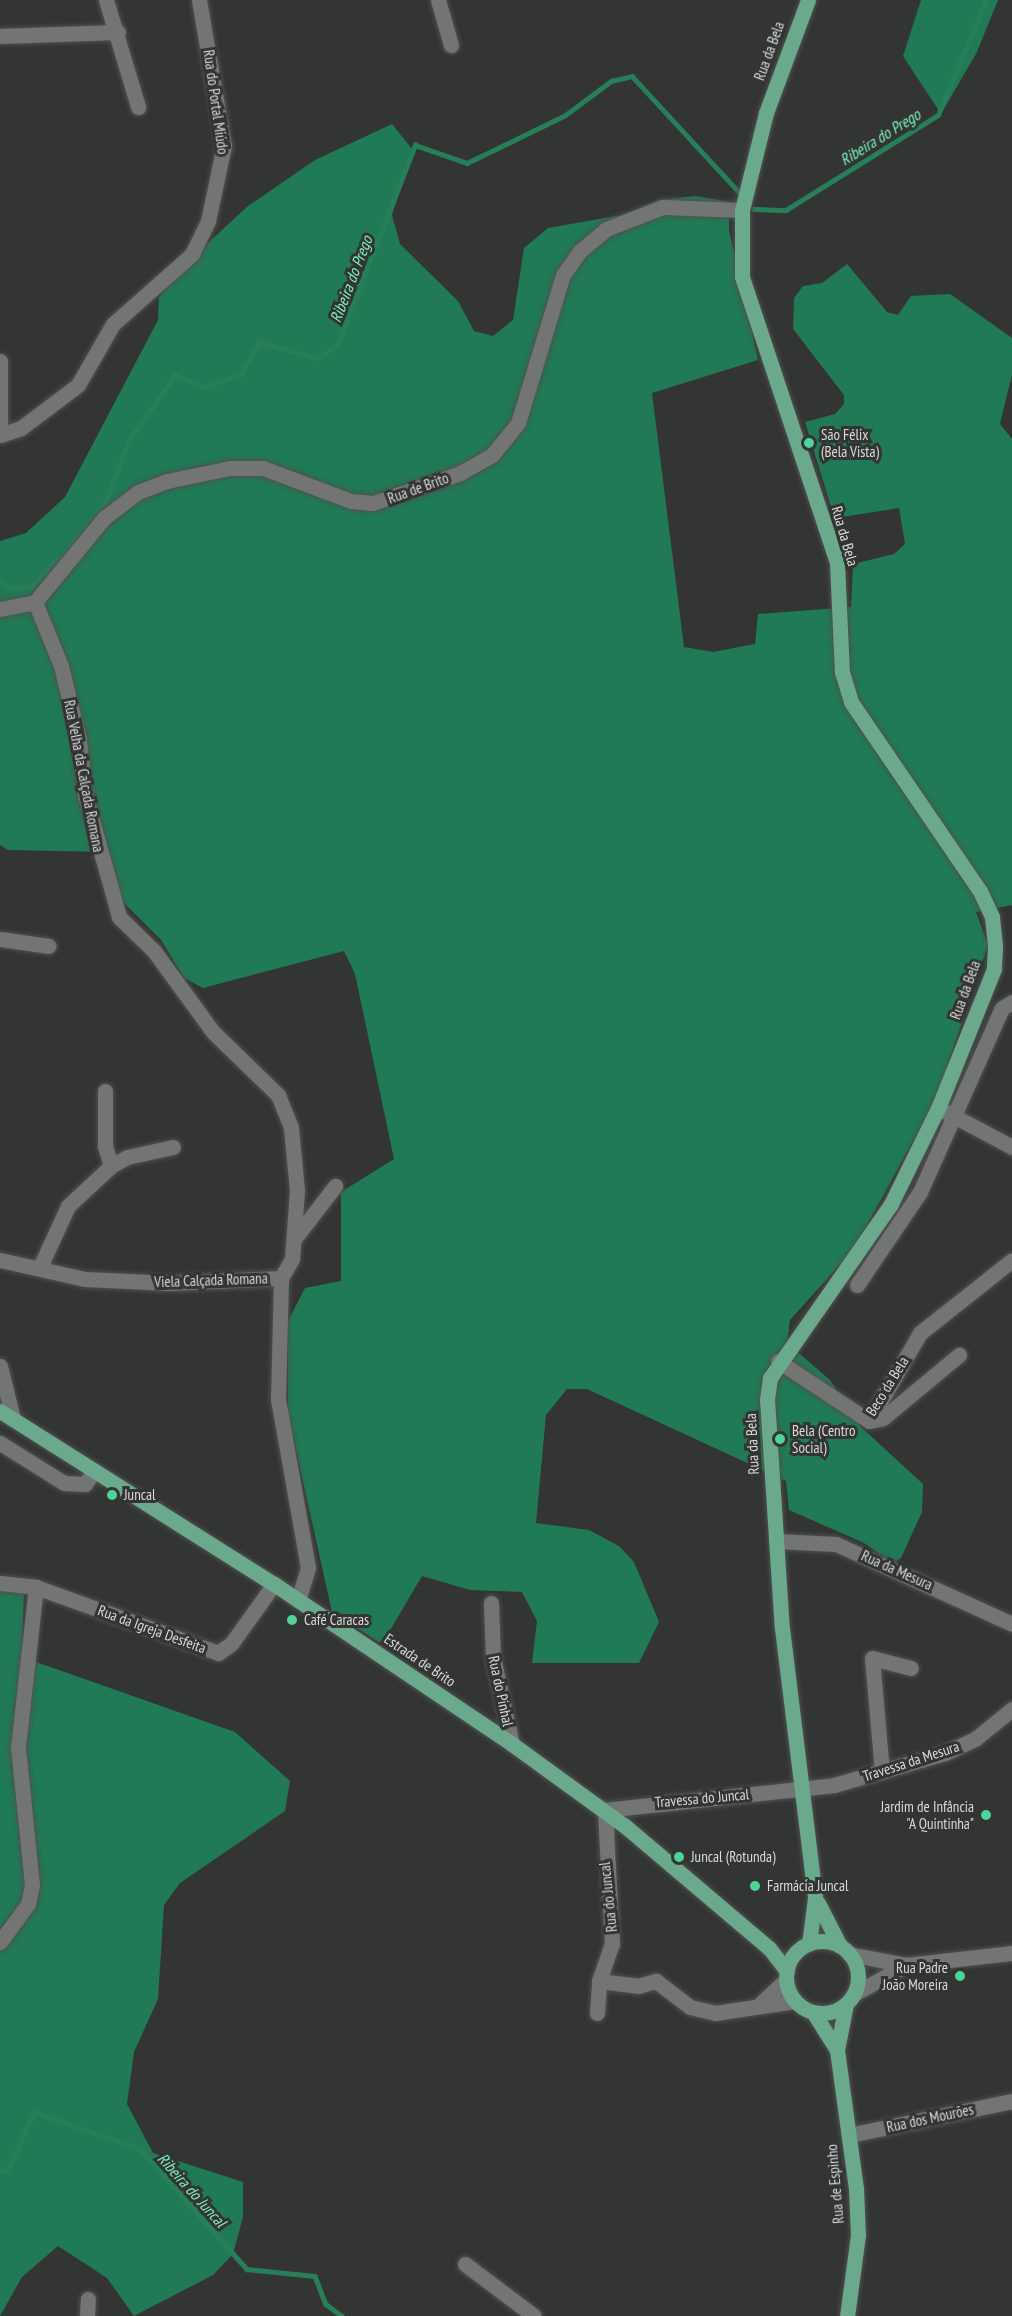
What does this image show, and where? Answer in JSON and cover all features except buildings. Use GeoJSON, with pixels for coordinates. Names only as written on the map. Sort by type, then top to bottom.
{"type":"FeatureCollection","features":[{"type":"Feature","properties":{"kind":"main road","name":"Rua da Bela"},"geometry":{"type":"LineString","coordinates":[[808,0],[766,113],[742,210],[742,276],[837,563],[842,672],[851,702],[980,891],[992,916],[994,969],[938,1108],[891,1204],[778,1361],[767,1399],[776,1541],[800,1790],[815,1898],[844,1950]]}},
{"type":"Feature","properties":{"kind":"main road","name":"Estrada de Brito"},"geometry":{"type":"LineString","coordinates":[[7,1415],[274,1584],[512,1744],[605,1810],[769,1948],[787,1976]]}},
{"type":"Feature","properties":{"kind":"main road","name":"Rua da Bela"},"geometry":{"type":"LineString","coordinates":[[803,1947],[815,1898]]}},
{"type":"Feature","properties":{"kind":"main road"},"geometry":{"type":"LineString","coordinates":[[769,1948],[803,1947],[844,1950],[858,1973],[850,1999],[813,2012],[795,2001],[787,1976],[803,1947]]}},
{"type":"Feature","properties":{"kind":"main road","name":"Rua de Espinho"},"geometry":{"type":"LineString","coordinates":[[847,2316],[858,2235],[849,2135],[837,2050],[850,1999]]}},
{"type":"Feature","properties":{"kind":"main road","name":"Rua de Espinho"},"geometry":{"type":"LineString","coordinates":[[813,2012],[837,2050]]}},
{"type":"Feature","properties":{"kind":"street"},"geometry":{"type":"LineString","coordinates":[[106,0],[118,32],[138,107]]}},
{"type":"Feature","properties":{"kind":"street","name":"Rua do Portal Miúdo"},"geometry":{"type":"LineString","coordinates":[[0,435],[21,428],[78,385],[113,324],[192,254],[208,221],[224,146],[199,0]]}},
{"type":"Feature","properties":{"kind":"street"},"geometry":{"type":"LineString","coordinates":[[438,0],[451,45]]}},
{"type":"Feature","properties":{"kind":"street"},"geometry":{"type":"LineString","coordinates":[[0,36],[118,32]]}},
{"type":"Feature","properties":{"kind":"street","name":"Rua de Brito"},"geometry":{"type":"LineString","coordinates":[[35,602],[104,518],[138,492],[167,481],[230,468],[262,468],[351,501],[373,502],[460,473],[492,455],[518,423],[563,275],[580,251],[606,229],[663,207],[742,210]]}},
{"type":"Feature","properties":{"kind":"street"},"geometry":{"type":"LineString","coordinates":[[0,361],[0,430]]}},
{"type":"Feature","properties":{"kind":"street"},"geometry":{"type":"LineString","coordinates":[[0,609],[35,602]]}},
{"type":"Feature","properties":{"kind":"street","name":"Rua Velha da Calçada Romana"},"geometry":{"type":"LineString","coordinates":[[35,602],[61,666],[80,740],[85,795],[119,917],[154,951],[213,1032],[278,1095],[291,1128],[295,1238],[281,1278],[279,1399],[308,1568],[298,1600]]}},
{"type":"Feature","properties":{"kind":"street"},"geometry":{"type":"LineString","coordinates":[[0,939],[49,946]]}},
{"type":"Feature","properties":{"kind":"street"},"geometry":{"type":"LineString","coordinates":[[857,1285],[920,1192],[1002,1008],[1012,1002]]}},
{"type":"Feature","properties":{"kind":"street"},"geometry":{"type":"LineString","coordinates":[[105,1091],[105,1146],[111,1167]]}},
{"type":"Feature","properties":{"kind":"street"},"geometry":{"type":"LineString","coordinates":[[938,1108],[1012,1147]]}},
{"type":"Feature","properties":{"kind":"street"},"geometry":{"type":"LineString","coordinates":[[40,1267],[68,1206],[111,1167],[127,1157],[173,1147]]}},
{"type":"Feature","properties":{"kind":"street"},"geometry":{"type":"LineString","coordinates":[[295,1238],[335,1186]]}},
{"type":"Feature","properties":{"kind":"street","name":"Viela Calçada Romana"},"geometry":{"type":"LineString","coordinates":[[0,1260],[40,1267],[85,1279],[170,1283],[281,1278]]}},
{"type":"Feature","properties":{"kind":"street","name":"Beco da Bela"},"geometry":{"type":"LineString","coordinates":[[778,1361],[868,1421],[920,1333],[1012,1260]]}},
{"type":"Feature","properties":{"kind":"street"},"geometry":{"type":"LineString","coordinates":[[868,1421],[883,1418],[959,1355]]}},
{"type":"Feature","properties":{"kind":"street"},"geometry":{"type":"LineString","coordinates":[[0,1366],[7,1415]]}},
{"type":"Feature","properties":{"kind":"street"},"geometry":{"type":"LineString","coordinates":[[0,1443],[64,1483],[85,1485],[94,1471]]}},
{"type":"Feature","properties":{"kind":"street","name":"Rua da Mesura"},"geometry":{"type":"LineString","coordinates":[[776,1541],[836,1544],[1012,1624]]}},
{"type":"Feature","properties":{"kind":"street","name":"Rua da Igreja Desfeita"},"geometry":{"type":"LineString","coordinates":[[0,1583],[36,1587],[218,1653],[231,1644],[274,1584]]}},
{"type":"Feature","properties":{"kind":"street"},"geometry":{"type":"LineString","coordinates":[[0,1942],[28,1904],[32,1885],[18,1748],[36,1587]]}},
{"type":"Feature","properties":{"kind":"street","name":"Rua do Pinhal"},"geometry":{"type":"LineString","coordinates":[[491,1603],[493,1657],[512,1744]]}},
{"type":"Feature","properties":{"kind":"street"},"geometry":{"type":"LineString","coordinates":[[882,1772],[872,1658],[912,1668]]}},
{"type":"Feature","properties":{"kind":"street","name":"Travessa da Mesura"},"geometry":{"type":"LineString","coordinates":[[800,1790],[882,1772],[975,1739],[1012,1709]]}},
{"type":"Feature","properties":{"kind":"street","name":"Travessa do Juncal"},"geometry":{"type":"LineString","coordinates":[[605,1810],[800,1790]]}},
{"type":"Feature","properties":{"kind":"street","name":"Rua do Juncal"},"geometry":{"type":"LineString","coordinates":[[597,2013],[599,1982],[613,1935],[601,1826],[605,1810]]}},
{"type":"Feature","properties":{"kind":"street"},"geometry":{"type":"LineString","coordinates":[[844,1950],[906,1965],[1012,1953]]}},
{"type":"Feature","properties":{"kind":"street"},"geometry":{"type":"LineString","coordinates":[[850,1999],[906,1965]]}},
{"type":"Feature","properties":{"kind":"street"},"geometry":{"type":"LineString","coordinates":[[758,2005],[787,1976]]}},
{"type":"Feature","properties":{"kind":"street"},"geometry":{"type":"LineString","coordinates":[[599,1982],[638,1986],[656,1981],[690,2007],[715,2013],[795,2001]]}},
{"type":"Feature","properties":{"kind":"street","name":"Rua dos Mourões"},"geometry":{"type":"LineString","coordinates":[[849,2135],[1012,2101]]}},
{"type":"Feature","properties":{"kind":"street"},"geometry":{"type":"LineString","coordinates":[[465,2264],[529,2315]]}},
{"type":"Feature","properties":{"kind":"street"},"geometry":{"type":"LineString","coordinates":[[87,2316],[88,2299]]}},
{"type":"Feature","properties":{"kind":"green space"},"geometry":{"type":"Polygon","coordinates":[[[921,0],[998,0],[977,52],[941,114],[903,56],[921,0]]]}},
{"type":"Feature","properties":{"kind":"green space"},"geometry":{"type":"Polygon","coordinates":[[[392,124],[412,149],[392,215],[400,244],[458,301],[474,331],[493,336],[513,320],[524,248],[548,228],[622,215],[658,200],[696,196],[729,202],[729,230],[758,360],[652,393],[684,647],[713,652],[755,644],[758,614],[851,607],[853,564],[894,554],[905,544],[899,508],[836,518],[832,510],[805,422],[835,414],[844,404],[844,395],[793,329],[794,298],[803,286],[822,283],[847,264],[887,312],[898,315],[911,296],[950,294],[1012,338],[1012,374],[1000,424],[1012,439],[1012,905],[976,912],[988,945],[937,1097],[854,1249],[790,1320],[787,1343],[830,1380],[861,1427],[923,1484],[922,1512],[901,1558],[893,1563],[864,1543],[789,1510],[786,1481],[587,1389],[567,1389],[546,1415],[536,1523],[589,1530],[619,1546],[634,1562],[659,1622],[639,1663],[532,1663],[537,1621],[522,1592],[470,1590],[422,1576],[382,1644],[332,1612],[288,1414],[288,1321],[305,1288],[341,1281],[341,1192],[394,1159],[355,974],[344,951],[203,988],[184,978],[161,940],[123,902],[107,852],[8,850],[0,845],[0,541],[26,533],[65,497],[158,320],[159,297],[183,266],[248,206],[315,160],[392,124]]]}},
{"type":"Feature","properties":{"kind":"green space"},"geometry":{"type":"Polygon","coordinates":[[[0,1589],[24,1591],[22,1657],[235,1732],[290,1781],[285,1811],[180,1883],[164,1905],[158,1999],[134,2052],[127,2104],[153,2153],[243,2182],[243,2217],[233,2254],[213,2275],[134,2316],[107,2278],[58,2246],[22,2277],[0,2316],[0,1589]]]}},
{"type":"Feature","properties":{"kind":"waterway","name":"Ribeira do Prego"},"geometry":{"type":"LineString","coordinates":[[754,209],[786,210],[938,115],[986,0]]}},
{"type":"Feature","properties":{"kind":"waterway","name":"Ribeira do Prego"},"geometry":{"type":"LineString","coordinates":[[0,582],[11,588],[32,586],[63,554],[105,503],[129,440],[175,375],[205,387],[241,374],[259,342],[317,358],[337,346],[415,145],[467,163],[564,116],[611,81],[632,76],[741,194]]}},
{"type":"Feature","properties":{"kind":"waterway","name":"Ribeira do Juncal"},"geometry":{"type":"LineString","coordinates":[[0,2169],[7,2172],[34,2112],[140,2149],[247,2269],[315,2276],[326,2304],[342,2316]]}},
{"type":"Feature","properties":{"kind":"place","name":"São Félix (Bela Vista)"},"geometry":{"type":"Point","coordinates":[809,443]}},
{"type":"Feature","properties":{"kind":"place","name":"Bela (Centro Social)"},"geometry":{"type":"Point","coordinates":[780,1439]}},
{"type":"Feature","properties":{"kind":"place","name":"Juncal"},"geometry":{"type":"Point","coordinates":[112,1495]}},
{"type":"Feature","properties":{"kind":"place","name":"Café Caracas"},"geometry":{"type":"Point","coordinates":[292,1620]}},
{"type":"Feature","properties":{"kind":"place","name":"Jardim de Infância \"A Quintinha\""},"geometry":{"type":"Point","coordinates":[986,1815]}},
{"type":"Feature","properties":{"kind":"place","name":"Juncal (Rotunda)"},"geometry":{"type":"Point","coordinates":[679,1857]}},
{"type":"Feature","properties":{"kind":"place","name":"Farmácia Juncal"},"geometry":{"type":"Point","coordinates":[755,1886]}},
{"type":"Feature","properties":{"kind":"place","name":"Rua Padre João Moreira"},"geometry":{"type":"Point","coordinates":[960,1976]}}]}
